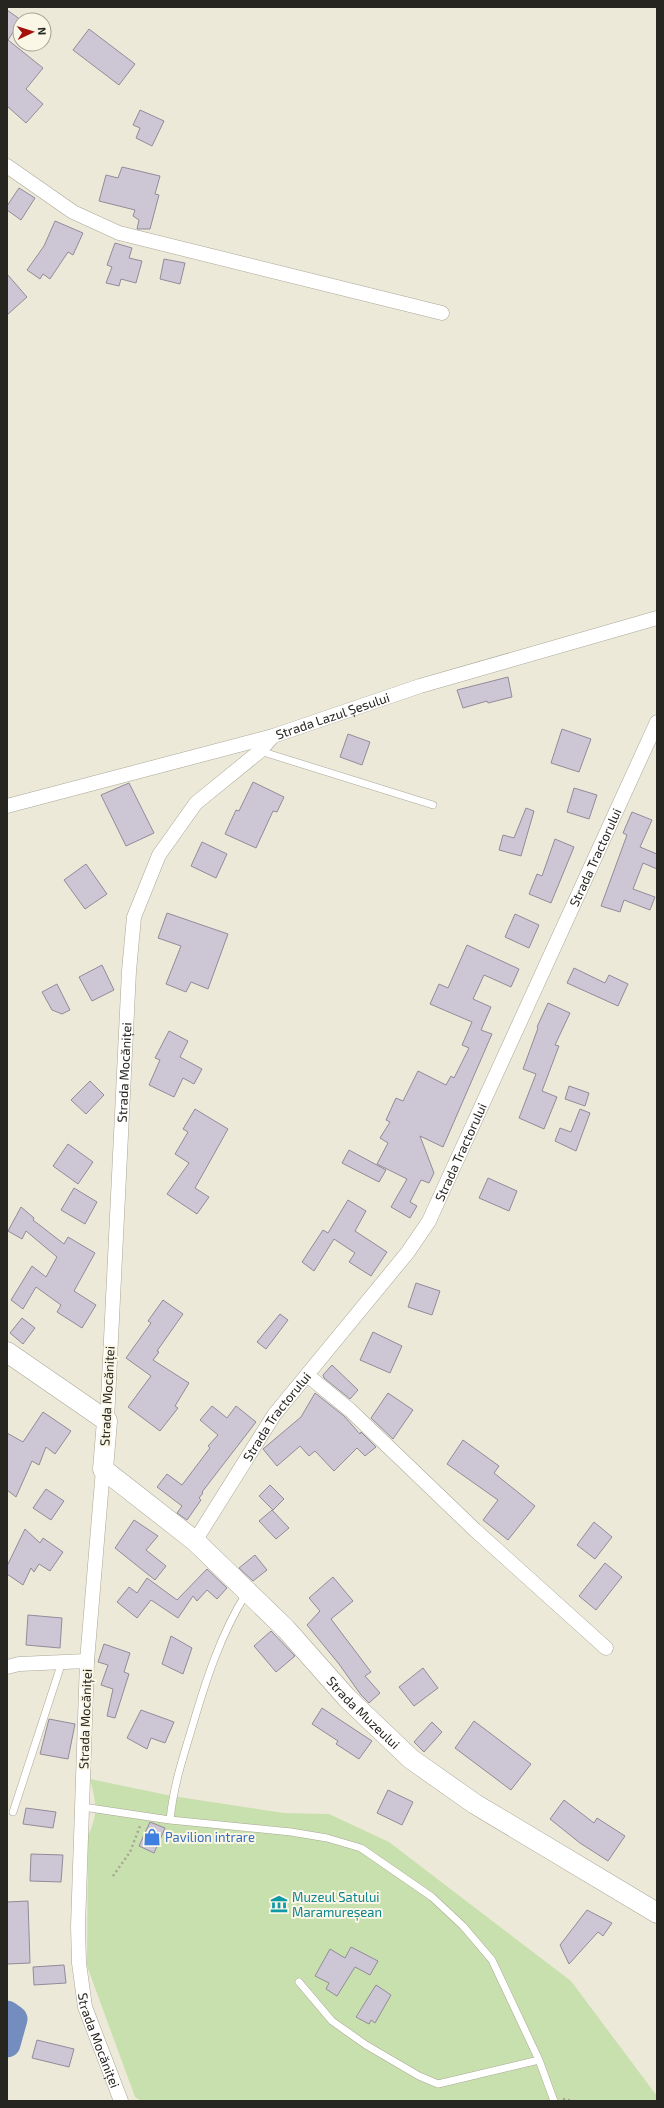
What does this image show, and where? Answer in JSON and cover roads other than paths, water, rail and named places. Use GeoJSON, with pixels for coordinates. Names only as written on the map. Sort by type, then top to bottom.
{"type":"FeatureCollection","features":[{"type":"Feature","properties":{"kind":"street"},"geometry":{"type":"LineString","coordinates":[[7,166],[73,212],[119,233],[442,313]]}},
{"type":"Feature","properties":{"kind":"street","name":"Strada Lazul Șesului"},"geometry":{"type":"LineString","coordinates":[[7,806],[273,736],[420,686],[657,618]]}},
{"type":"Feature","properties":{"kind":"street","name":"Strada Tractorului"},"geometry":{"type":"LineString","coordinates":[[195,1541],[274,1415],[408,1252],[429,1221],[657,722]]}},
{"type":"Feature","properties":{"kind":"street","name":"Strada Mocăniței"},"geometry":{"type":"LineString","coordinates":[[121,2101],[85,2007],[79,1963],[78,1926],[87,1661],[107,1421],[127,1003],[134,917],[158,854],[196,802],[260,751],[273,736]]}},
{"type":"Feature","properties":{"kind":"street"},"geometry":{"type":"LineString","coordinates":[[7,1352],[107,1421]]}},
{"type":"Feature","properties":{"kind":"street"},"geometry":{"type":"LineString","coordinates":[[307,1375],[350,1410],[475,1530],[606,1648]]}},
{"type":"Feature","properties":{"kind":"street","name":"Strada Muzeului"},"geometry":{"type":"LineString","coordinates":[[103,1469],[195,1541],[248,1590],[286,1629],[347,1698],[411,1759],[474,1804],[657,1913]]}},
{"type":"Feature","properties":{"kind":"street"},"geometry":{"type":"LineString","coordinates":[[13,1666],[87,1661]]}},
{"type":"Feature","properties":{"kind":"lane"},"geometry":{"type":"LineString","coordinates":[[260,751],[433,805]]}},
{"type":"Feature","properties":{"kind":"lane"},"geometry":{"type":"LineString","coordinates":[[170,1820],[174,1789],[206,1682],[233,1615],[248,1590]]}},
{"type":"Feature","properties":{"kind":"lane"},"geometry":{"type":"LineString","coordinates":[[13,1812],[62,1662]]}},
{"type":"Feature","properties":{"kind":"lane"},"geometry":{"type":"LineString","coordinates":[[83,1806],[170,1820],[291,1832],[327,1838],[362,1848],[432,1897],[464,1926],[492,1960],[539,2060],[554,2101]]}},
{"type":"Feature","properties":{"kind":"lane"},"geometry":{"type":"LineString","coordinates":[[299,1982],[332,2021],[366,2045],[419,2076],[438,2084],[539,2060]]}},
{"type":"Feature","properties":{"kind":"waterway"},"geometry":{"type":"LineString","coordinates":[[7,2014],[14,2019],[7,2044]]}},
{"type":"Feature","properties":{"kind":"place","name":"Pavilion intrare"},"geometry":{"type":"Point","coordinates":[152,1837]}},
{"type":"Feature","properties":{"kind":"place","name":"Muzeul Satului Maramureșean"},"geometry":{"type":"Point","coordinates":[279,1904]}}]}
